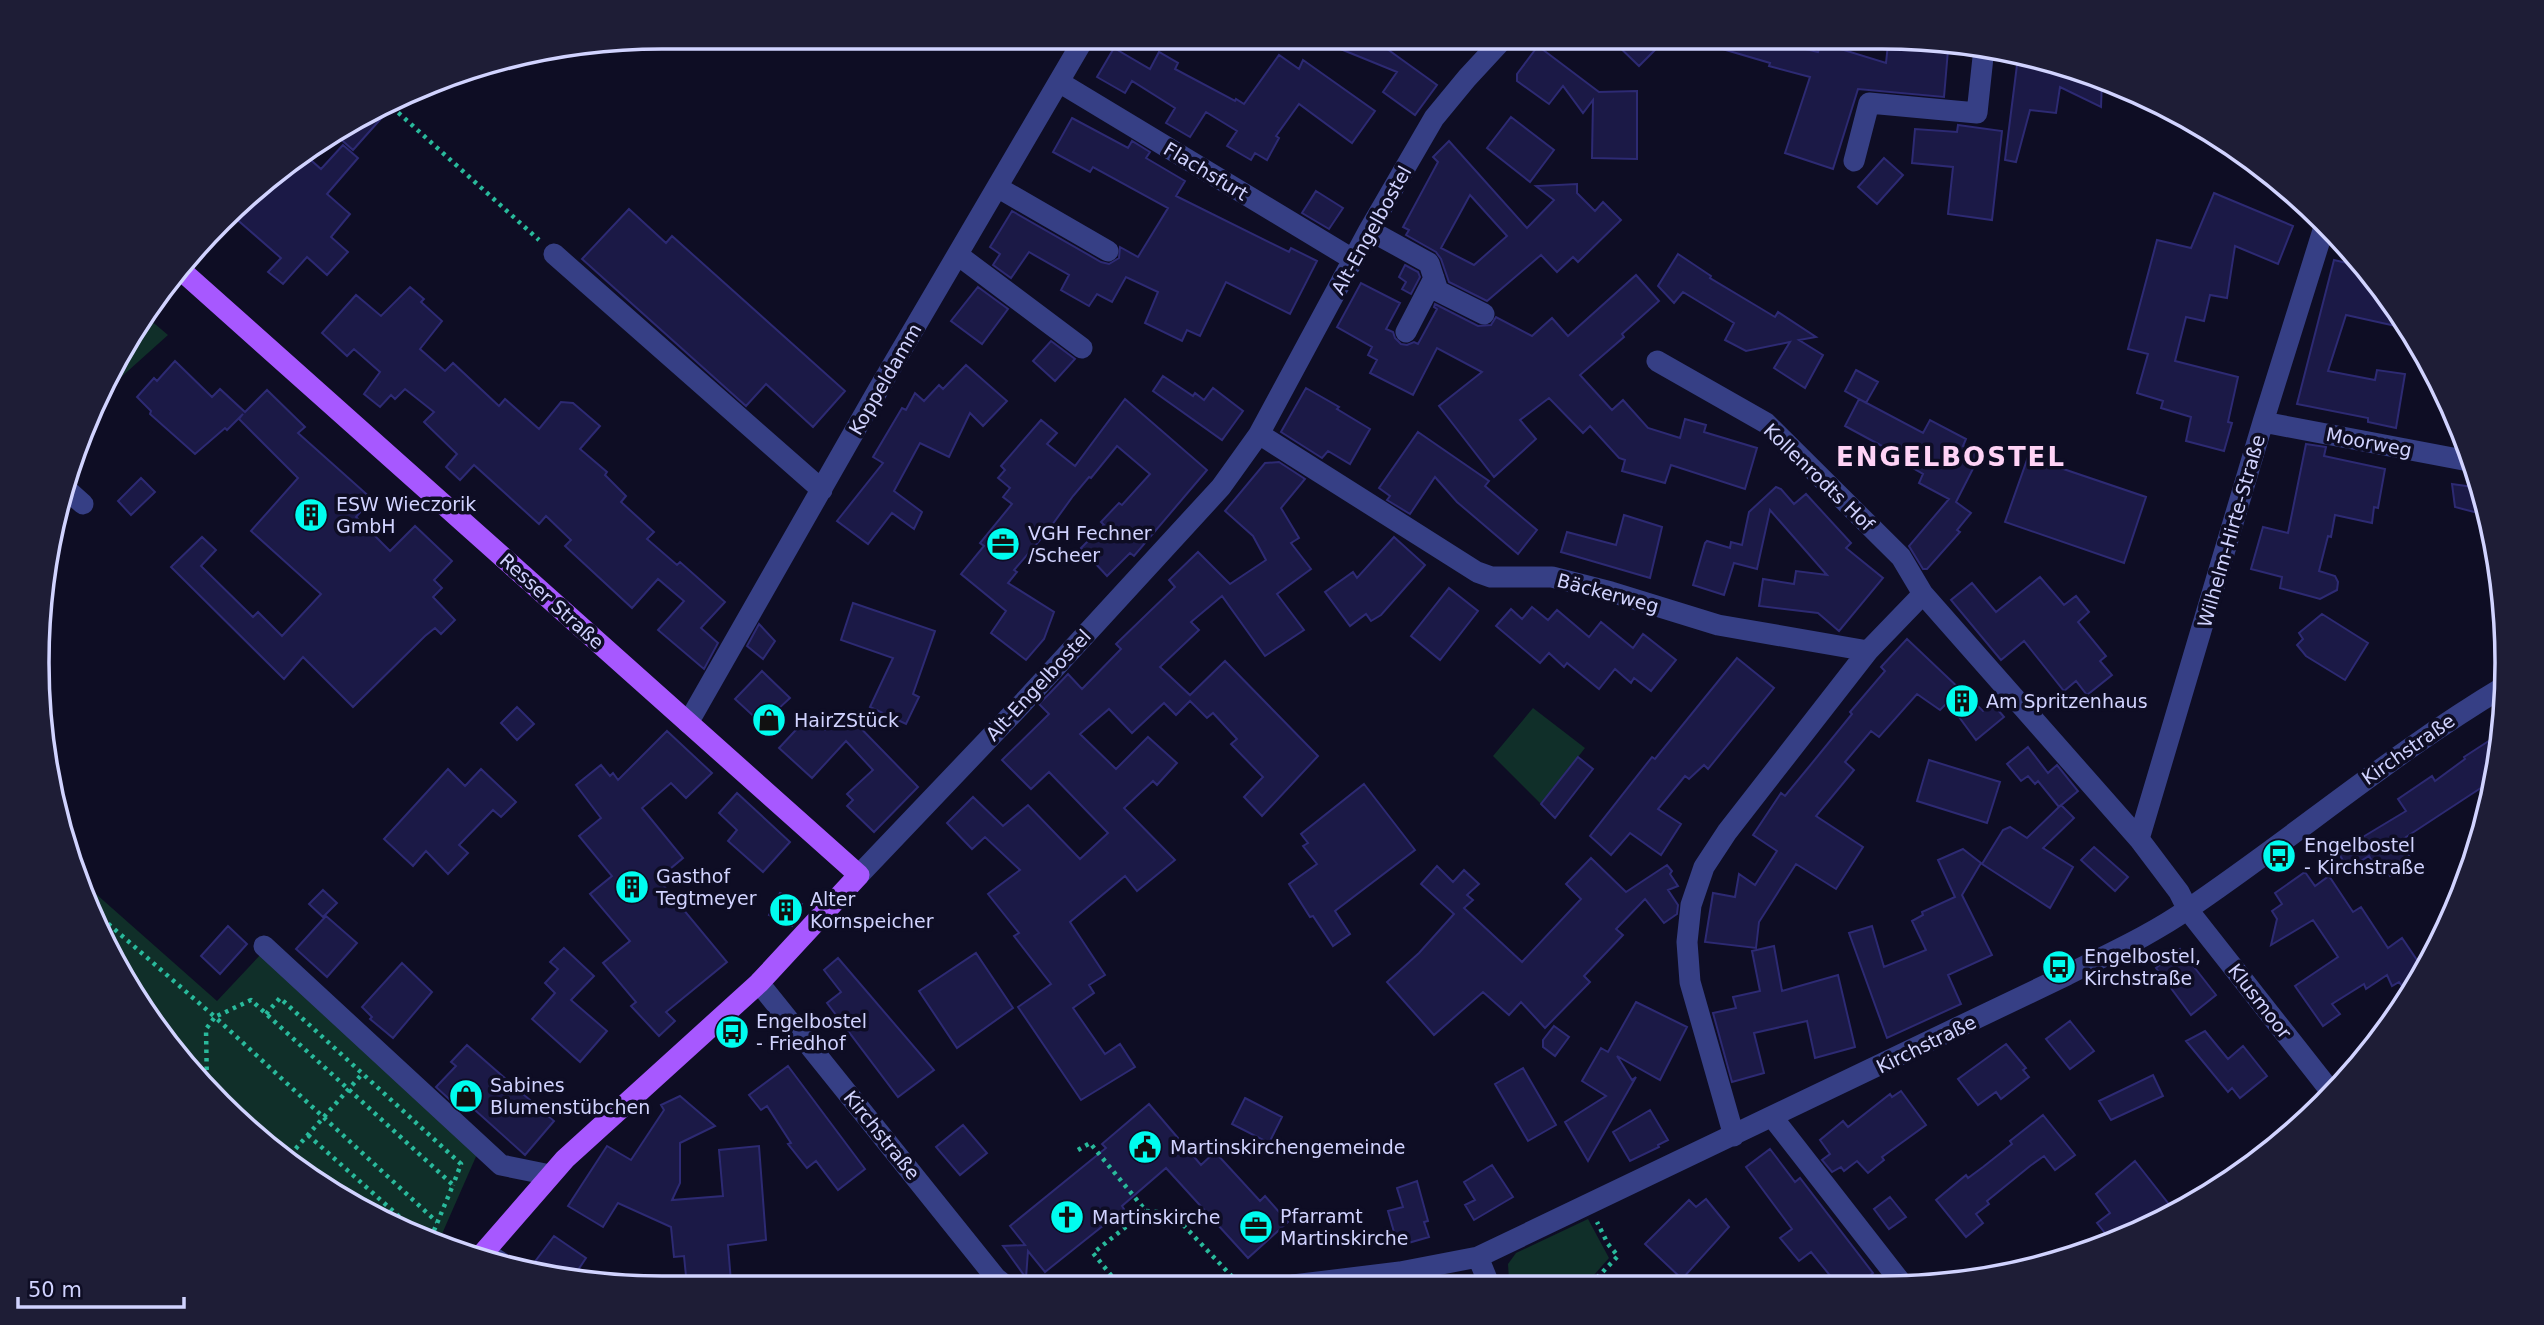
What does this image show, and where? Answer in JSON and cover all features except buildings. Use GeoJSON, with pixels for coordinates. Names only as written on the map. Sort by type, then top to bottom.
{"type":"FeatureCollection","features":[{"type":"Feature","properties":{"kind":"main road","name":"Resser Straße"},"geometry":{"type":"LineString","coordinates":[[187,275],[859,875]]}},
{"type":"Feature","properties":{"kind":"main road","name":"Alt-Engelbostel"},"geometry":{"type":"LineString","coordinates":[[487,1250],[550,1175],[759,984],[859,875]]}},
{"type":"Feature","properties":{"kind":"street","name":"Koppeldamm"},"geometry":{"type":"LineString","coordinates":[[688,723],[1078,49]]}},
{"type":"Feature","properties":{"kind":"street","name":"Alt-Engelbostel"},"geometry":{"type":"LineString","coordinates":[[859,875],[1020,706],[1221,487],[1258,433],[1434,118],[1494,49]]}},
{"type":"Feature","properties":{"kind":"street"},"geometry":{"type":"LineString","coordinates":[[1854,160],[1869,103],[1978,113],[1983,58]]}},
{"type":"Feature","properties":{"kind":"street","name":"Flachsfurt"},"geometry":{"type":"LineString","coordinates":[[1059,82],[1353,260]]}},
{"type":"Feature","properties":{"kind":"street"},"geometry":{"type":"LineString","coordinates":[[997,187],[1108,251]]}},
{"type":"Feature","properties":{"kind":"street"},"geometry":{"type":"LineString","coordinates":[[1370,230],[1429,263],[1438,291],[1484,314]]}},
{"type":"Feature","properties":{"kind":"street","name":"Wilhelm-Hirte-Straße"},"geometry":{"type":"LineString","coordinates":[[2140,839],[2263,422],[2321,236]]}},
{"type":"Feature","properties":{"kind":"street"},"geometry":{"type":"LineString","coordinates":[[554,254],[822,490]]}},
{"type":"Feature","properties":{"kind":"street"},"geometry":{"type":"LineString","coordinates":[[957,255],[1082,348]]}},
{"type":"Feature","properties":{"kind":"street"},"geometry":{"type":"LineString","coordinates":[[1406,332],[1434,278]]}},
{"type":"Feature","properties":{"kind":"street","name":"Kollenrodts Hof"},"geometry":{"type":"LineString","coordinates":[[1657,361],[1766,423],[1901,557],[1923,594]]}},
{"type":"Feature","properties":{"kind":"street","name":"Moorweg"},"geometry":{"type":"LineString","coordinates":[[2263,422],[2460,459]]}},
{"type":"Feature","properties":{"kind":"street","name":"Bäckerweg"},"geometry":{"type":"LineString","coordinates":[[1258,433],[1491,578],[1552,577],[1718,625],[1868,651]]}},
{"type":"Feature","properties":{"kind":"street"},"geometry":{"type":"LineString","coordinates":[[73,495],[83,504]]}},
{"type":"Feature","properties":{"kind":"street"},"geometry":{"type":"LineString","coordinates":[[1734,1136],[1690,982],[1687,942],[1691,905],[1704,867],[1727,832],[1868,651],[1923,594],[2140,839],[2179,892],[2188,910]]}},
{"type":"Feature","properties":{"kind":"street","name":"Kirchstraße"},"geometry":{"type":"LineString","coordinates":[[1367,1276],[1478,1257],[1773,1118],[2146,935],[2188,910],[2396,756],[2494,692]]}},
{"type":"Feature","properties":{"kind":"street","name":"Klusmoor"},"geometry":{"type":"LineString","coordinates":[[2188,910],[2326,1085]]}},
{"type":"Feature","properties":{"kind":"street"},"geometry":{"type":"LineString","coordinates":[[264,946],[501,1165],[550,1175]]}},
{"type":"Feature","properties":{"kind":"street","name":"Kirchstraße"},"geometry":{"type":"LineString","coordinates":[[759,984],[994,1276]]}},
{"type":"Feature","properties":{"kind":"street"},"geometry":{"type":"LineString","coordinates":[[1773,1118],[1896,1276]]}},
{"type":"Feature","properties":{"kind":"street"},"geometry":{"type":"LineString","coordinates":[[1478,1257],[1486,1276]]}},
{"type":"Feature","properties":{"kind":"path"},"geometry":{"type":"LineString","coordinates":[[395,110],[554,254]]}},
{"type":"Feature","properties":{"kind":"path"},"geometry":{"type":"LineString","coordinates":[[107,923],[215,1017],[437,1223]]}},
{"type":"Feature","properties":{"kind":"path"},"geometry":{"type":"LineString","coordinates":[[266,1014],[281,998],[461,1164],[434,1231]]}},
{"type":"Feature","properties":{"kind":"path"},"geometry":{"type":"LineString","coordinates":[[207,1073],[206,1028],[215,1017],[251,1000],[453,1185]]}},
{"type":"Feature","properties":{"kind":"path"},"geometry":{"type":"LineString","coordinates":[[293,1152],[363,1073]]}},
{"type":"Feature","properties":{"kind":"path"},"geometry":{"type":"LineString","coordinates":[[308,1135],[399,1216]]}},
{"type":"Feature","properties":{"kind":"path"},"geometry":{"type":"LineString","coordinates":[[1078,1150],[1090,1143],[1146,1211]]}},
{"type":"Feature","properties":{"kind":"path"},"geometry":{"type":"LineString","coordinates":[[1589,1206],[1608,1244],[1618,1256],[1599,1276]]}},
{"type":"Feature","properties":{"kind":"path"},"geometry":{"type":"LineString","coordinates":[[1112,1276],[1093,1253],[1146,1211],[1172,1213],[1232,1276]]}},
{"type":"Feature","properties":{"kind":"green space"},"geometry":{"type":"Polygon","coordinates":[[[152,322],[168,335],[118,380],[152,322]]]}},
{"type":"Feature","properties":{"kind":"green space"},"geometry":{"type":"Polygon","coordinates":[[[1533,708],[1585,748],[1541,804],[1493,756],[1533,708]]]}},
{"type":"Feature","properties":{"kind":"green space"},"geometry":{"type":"Polygon","coordinates":[[[94,892],[217,1001],[263,952],[478,1152],[442,1234],[391,1213],[322,1173],[258,1124],[201,1067],[152,1003],[131,969],[94,892]]]}},
{"type":"Feature","properties":{"kind":"green space"},"geometry":{"type":"Polygon","coordinates":[[[1588,1219],[1609,1258],[1593,1276],[1509,1276],[1508,1264],[1516,1253],[1588,1219]]]}},
{"type":"Feature","properties":{"kind":"place","name":"ESW Wieczorik GmbH"},"geometry":{"type":"Point","coordinates":[311,515]}},
{"type":"Feature","properties":{"kind":"place","name":"VGH Fechner /Scheer"},"geometry":{"type":"Point","coordinates":[1003,544]}},
{"type":"Feature","properties":{"kind":"place","name":"Am Spritzenhaus"},"geometry":{"type":"Point","coordinates":[1962,701]}},
{"type":"Feature","properties":{"kind":"place","name":"HairZStück"},"geometry":{"type":"Point","coordinates":[769,720]}},
{"type":"Feature","properties":{"kind":"place","name":"Engelbostel - Kirchstraße"},"geometry":{"type":"Point","coordinates":[2279,856]}},
{"type":"Feature","properties":{"kind":"place","name":"Gasthof Tegtmeyer"},"geometry":{"type":"Point","coordinates":[632,887]}},
{"type":"Feature","properties":{"kind":"place","name":"Alter Kornspeicher"},"geometry":{"type":"Point","coordinates":[786,910]}},
{"type":"Feature","properties":{"kind":"place","name":"Engelbostel, Kirchstraße"},"geometry":{"type":"Point","coordinates":[2059,967]}},
{"type":"Feature","properties":{"kind":"place","name":"Engelbostel - Friedhof"},"geometry":{"type":"Point","coordinates":[732,1032]}},
{"type":"Feature","properties":{"kind":"place","name":"Sabines Blumenstübchen"},"geometry":{"type":"Point","coordinates":[466,1096]}},
{"type":"Feature","properties":{"kind":"place","name":"Martinskirchengemeinde"},"geometry":{"type":"Point","coordinates":[1145,1147]}},
{"type":"Feature","properties":{"kind":"place","name":"Martinskirche"},"geometry":{"type":"Point","coordinates":[1067,1217]}},
{"type":"Feature","properties":{"kind":"place","name":"Pfarramt Martinskirche"},"geometry":{"type":"Point","coordinates":[1256,1227]}},
{"type":"Feature","properties":{"kind":"district","name":"ENGELBOSTEL"},"geometry":{"type":"Point","coordinates":[1951,457]}}]}
